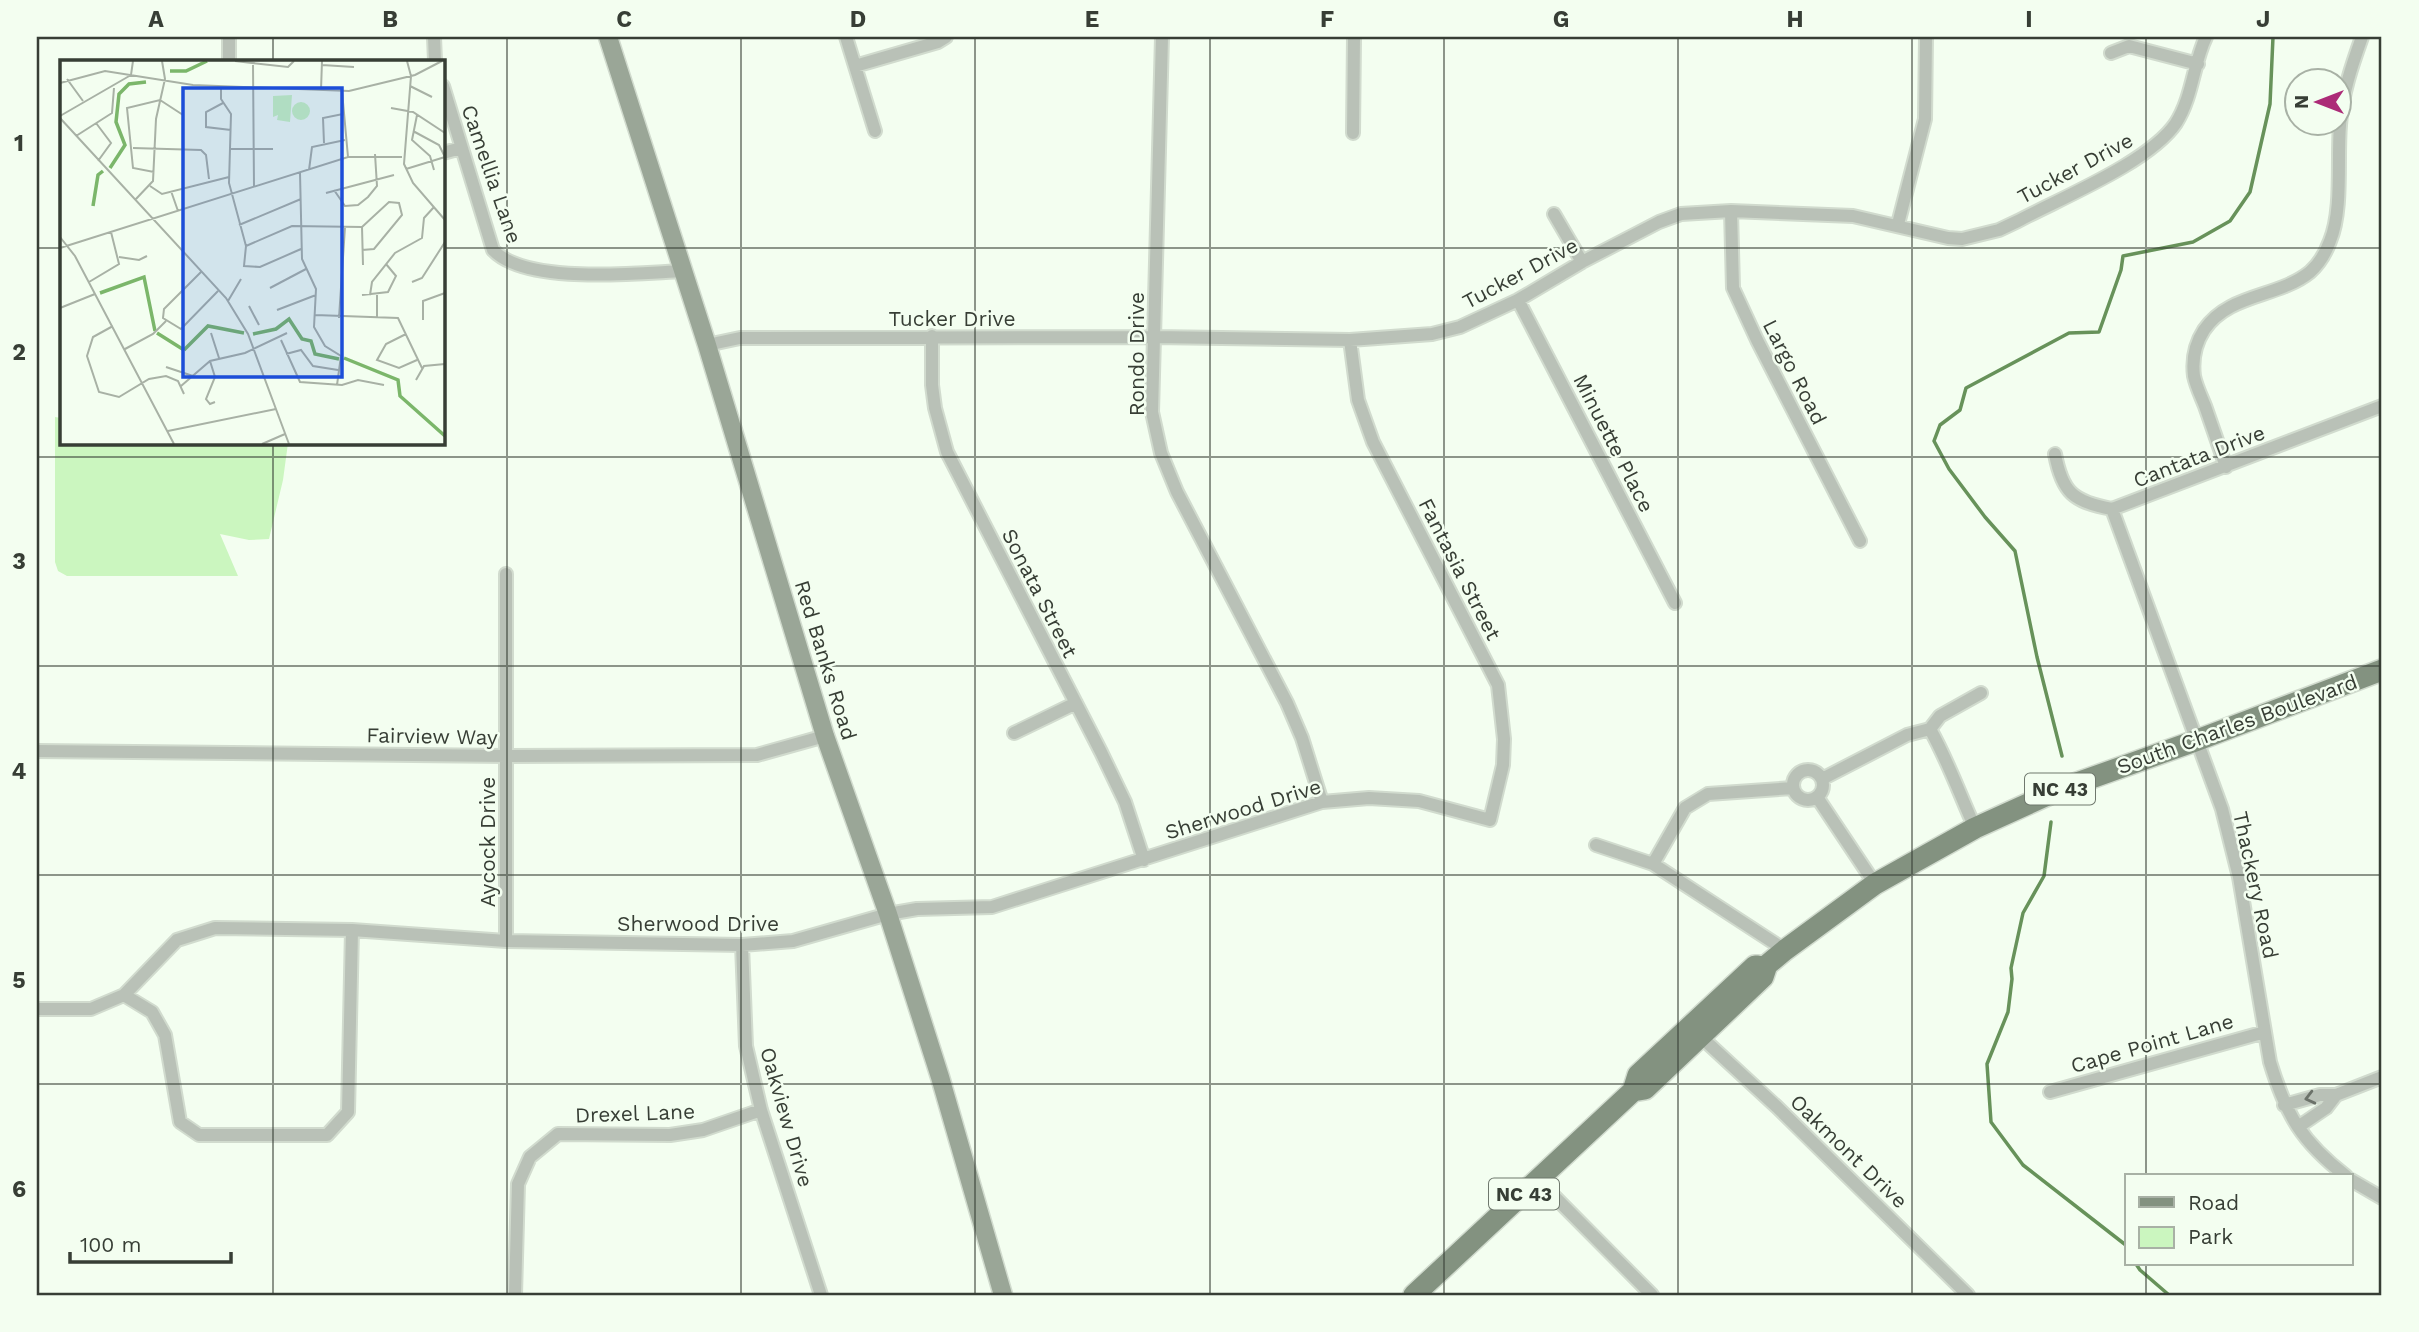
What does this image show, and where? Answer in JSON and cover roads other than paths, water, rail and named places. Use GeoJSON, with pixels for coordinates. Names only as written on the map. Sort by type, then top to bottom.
{"type":"FeatureCollection","features":[{"type":"Feature","properties":{"kind":"main road","name":"South Charles Boulevard"},"geometry":{"type":"LineString","coordinates":[[1642,1087],[1637,1074],[1672,1040],[1758,968],[1875,884],[1975,828],[2063,788],[2382,670]]}},
{"type":"Feature","properties":{"kind":"main road","name":"South Charles Boulevard"},"geometry":{"type":"LineString","coordinates":[[1414,1295],[1763,977],[1758,968]]}},
{"type":"Feature","properties":{"kind":"street"},"geometry":{"type":"LineString","coordinates":[[229,37],[229,60]]}},
{"type":"Feature","properties":{"kind":"street"},"geometry":{"type":"LineString","coordinates":[[434,37],[436,60]]}},
{"type":"Feature","properties":{"kind":"street","name":"Red Banks Road"},"geometry":{"type":"LineString","coordinates":[[608,37],[707,345],[825,736],[940,1077],[1003,1295]]}},
{"type":"Feature","properties":{"kind":"street"},"geometry":{"type":"LineString","coordinates":[[846,37],[875,131]]}},
{"type":"Feature","properties":{"kind":"street"},"geometry":{"type":"LineString","coordinates":[[855,66],[938,43],[946,37]]}},
{"type":"Feature","properties":{"kind":"street","name":"Rondo Drive"},"geometry":{"type":"LineString","coordinates":[[1162,37],[1152,412],[1161,453],[1177,492],[1287,704],[1302,738],[1322,802]]}},
{"type":"Feature","properties":{"kind":"street"},"geometry":{"type":"LineString","coordinates":[[1353,133],[1354,37]]}},
{"type":"Feature","properties":{"kind":"street"},"geometry":{"type":"LineString","coordinates":[[1898,225],[1924,119],[1926,37]]}},
{"type":"Feature","properties":{"kind":"street","name":"Tucker Drive"},"geometry":{"type":"LineString","coordinates":[[707,345],[740,338],[1154,337],[1350,340],[1432,334],[1460,327],[1518,300],[1582,262],[1658,222],[1681,214],[1731,211],[1844,215],[1948,238],[1977,237],[1999,230],[2132,161],[2160,142],[2176,122],[2188,98],[2206,37]]}},
{"type":"Feature","properties":{"kind":"street"},"geometry":{"type":"LineString","coordinates":[[2226,467],[2194,377],[2193,357],[2199,338],[2220,312],[2298,280],[2311,271],[2330,242],[2336,219],[2342,109],[2351,65],[2362,37]]}},
{"type":"Feature","properties":{"kind":"street"},"geometry":{"type":"LineString","coordinates":[[2111,53],[2129,46],[2198,64]]}},
{"type":"Feature","properties":{"kind":"street","name":"Camellia Lane"},"geometry":{"type":"LineString","coordinates":[[444,89],[494,250],[501,259],[525,268],[555,273],[683,271]]}},
{"type":"Feature","properties":{"kind":"street"},"geometry":{"type":"LineString","coordinates":[[444,153],[461,148]]}},
{"type":"Feature","properties":{"kind":"street","name":"Largo Road"},"geometry":{"type":"LineString","coordinates":[[1731,211],[1733,288],[1860,541]]}},
{"type":"Feature","properties":{"kind":"street"},"geometry":{"type":"LineString","coordinates":[[1554,214],[1582,262]]}},
{"type":"Feature","properties":{"kind":"street","name":"Minuette Place"},"geometry":{"type":"LineString","coordinates":[[1518,300],[1675,603]]}},
{"type":"Feature","properties":{"kind":"street","name":"Sonata Street"},"geometry":{"type":"LineString","coordinates":[[932,337],[933,397],[947,452],[1125,803],[1144,860]]}},
{"type":"Feature","properties":{"kind":"street","name":"Fantasia Street"},"geometry":{"type":"LineString","coordinates":[[1350,340],[1358,400],[1373,442],[1498,685],[1504,739],[1503,765],[1490,820]]}},
{"type":"Feature","properties":{"kind":"street","name":"Cantata Drive"},"geometry":{"type":"LineString","coordinates":[[2055,454],[2059,476],[2067,489],[2092,506],[2112,509],[2382,406]]}},
{"type":"Feature","properties":{"kind":"street","name":"Thackery Road"},"geometry":{"type":"LineString","coordinates":[[2112,509],[2222,809],[2233,849],[2270,1062],[2284,1105],[2318,1154],[2343,1174]]}},
{"type":"Feature","properties":{"kind":"street","name":"Aycock Drive"},"geometry":{"type":"LineString","coordinates":[[506,574],[506,941]]}},
{"type":"Feature","properties":{"kind":"street"},"geometry":{"type":"LineString","coordinates":[[1822,779],[1907,734],[1930,729],[1940,716],[1981,693]]}},
{"type":"Feature","properties":{"kind":"street"},"geometry":{"type":"LineString","coordinates":[[1014,733],[1076,703]]}},
{"type":"Feature","properties":{"kind":"street"},"geometry":{"type":"LineString","coordinates":[[1930,729],[1948,762],[1975,828]]}},
{"type":"Feature","properties":{"kind":"street","name":"Fairview Way"},"geometry":{"type":"LineString","coordinates":[[37,751],[506,756],[757,755],[825,736]]}},
{"type":"Feature","properties":{"kind":"street"},"geometry":{"type":"LineString","coordinates":[[1806,770],[1816,772],[1822,779],[1823,789],[1817,797],[1808,801],[1795,793],[1794,778],[1806,770]]}},
{"type":"Feature","properties":{"kind":"street"},"geometry":{"type":"LineString","coordinates":[[1653,864],[1685,808],[1708,794],[1793,788]]}},
{"type":"Feature","properties":{"kind":"street"},"geometry":{"type":"LineString","coordinates":[[1817,797],[1875,884]]}},
{"type":"Feature","properties":{"kind":"street","name":"Sherwood Drive"},"geometry":{"type":"LineString","coordinates":[[37,1009],[91,1009],[124,995],[177,940],[215,928],[352,930],[506,941],[742,945],[793,941],[887,914],[917,909],[992,907],[1322,802],[1369,798],[1419,801],[1490,820]]}},
{"type":"Feature","properties":{"kind":"street"},"geometry":{"type":"LineString","coordinates":[[1596,845],[1653,864],[1784,950]]}},
{"type":"Feature","properties":{"kind":"street"},"geometry":{"type":"LineString","coordinates":[[124,995],[152,1012],[165,1035],[180,1122],[199,1135],[327,1135],[348,1112],[352,930]]}},
{"type":"Feature","properties":{"kind":"street","name":"Oakview Drive"},"geometry":{"type":"LineString","coordinates":[[742,945],[746,1046],[761,1110],[821,1295]]}},
{"type":"Feature","properties":{"kind":"street","name":"Cape Point Lane"},"geometry":{"type":"LineString","coordinates":[[2050,1092],[2265,1032]]}},
{"type":"Feature","properties":{"kind":"street","name":"Oakmont Drive"},"geometry":{"type":"LineString","coordinates":[[1700,1036],[1790,1120],[1968,1295]]}},
{"type":"Feature","properties":{"kind":"street"},"geometry":{"type":"LineString","coordinates":[[2284,1105],[2320,1095],[2336,1095],[2382,1077]]}},
{"type":"Feature","properties":{"kind":"street"},"geometry":{"type":"LineString","coordinates":[[2298,1127],[2326,1108],[2336,1095]]}},
{"type":"Feature","properties":{"kind":"street","name":"Drexel Lane"},"geometry":{"type":"LineString","coordinates":[[515,1295],[518,1184],[530,1157],[558,1134],[670,1135],[703,1130],[761,1110]]}},
{"type":"Feature","properties":{"kind":"street"},"geometry":{"type":"LineString","coordinates":[[1539,1181],[1652,1295]]}},
{"type":"Feature","properties":{"kind":"street"},"geometry":{"type":"LineString","coordinates":[[2352,1181],[2382,1198]]}},
{"type":"Feature","properties":{"kind":"waterway"},"geometry":{"type":"LineString","coordinates":[[2062,756],[2037,657],[2015,551],[1949,469],[1934,441],[1940,425],[1960,410],[1966,388],[2069,333],[2099,332],[2121,270],[2123,256],[2193,242],[2230,221],[2250,192],[2270,104],[2273,37]]}},
{"type":"Feature","properties":{"kind":"waterway"},"geometry":{"type":"LineString","coordinates":[[2051,822],[2044,876],[2023,913],[2011,968],[2008,1012],[1987,1064],[1991,1122],[2023,1165],[2125,1244]]}},
{"type":"Feature","properties":{"kind":"waterway"},"geometry":{"type":"LineString","coordinates":[[2137,1266],[2169,1295]]}}]}
